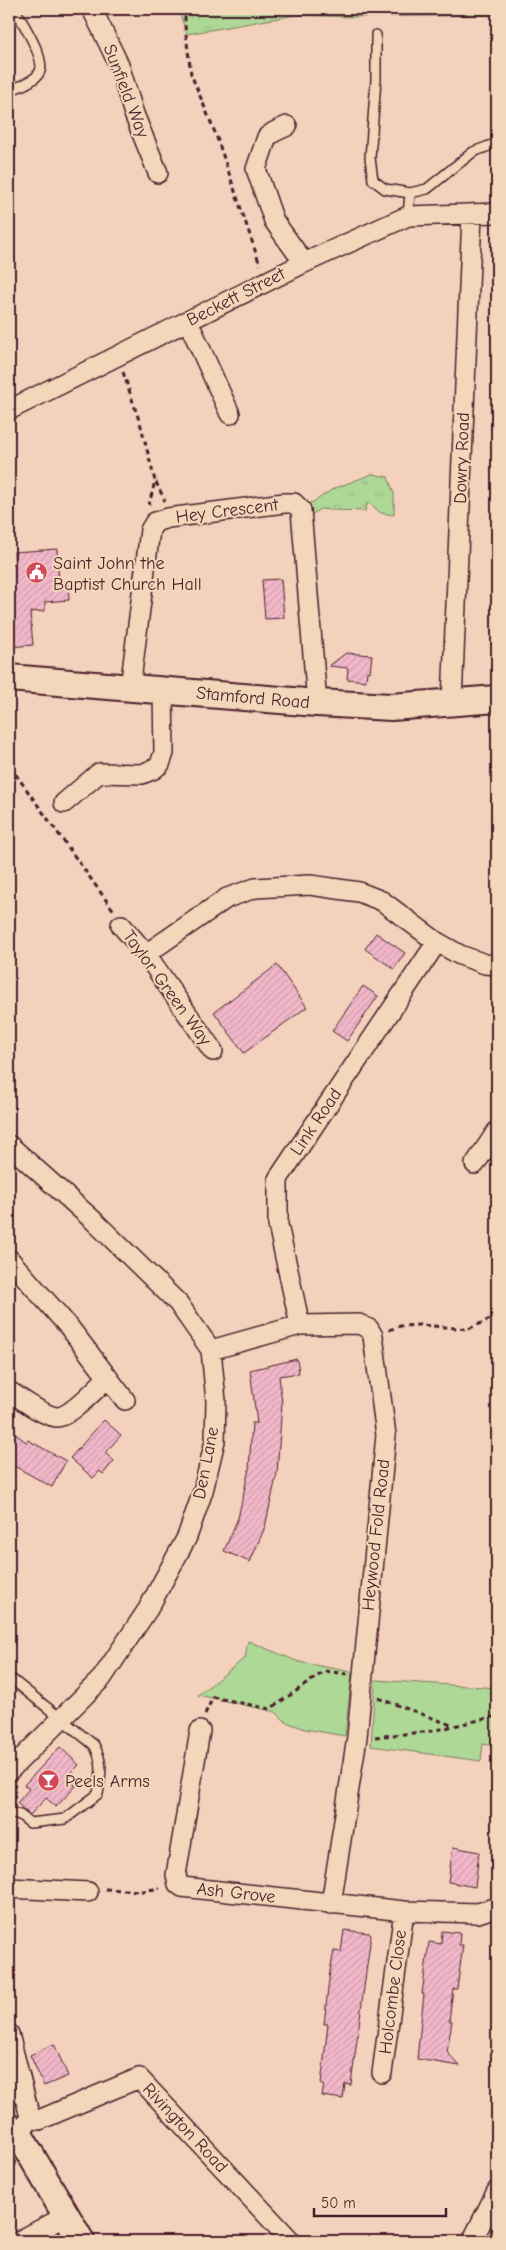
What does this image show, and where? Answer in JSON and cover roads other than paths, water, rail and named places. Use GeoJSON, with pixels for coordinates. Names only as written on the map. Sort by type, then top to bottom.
{"type":"FeatureCollection","features":[{"type":"Feature","properties":{"kind":"street","name":"Sunfield Way"},"geometry":{"type":"LineString","coordinates":[[92,9],[119,65],[134,114],[158,173]]}},
{"type":"Feature","properties":{"kind":"street"},"geometry":{"type":"LineString","coordinates":[[286,126],[267,137],[256,169],[274,222],[304,262]]}},
{"type":"Feature","properties":{"kind":"street","name":"Beckett Street"},"geometry":{"type":"LineString","coordinates":[[9,410],[304,262],[408,216],[497,213]]}},
{"type":"Feature","properties":{"kind":"street","name":"Dowry Road"},"geometry":{"type":"LineString","coordinates":[[452,702],[472,214]]}},
{"type":"Feature","properties":{"kind":"street"},"geometry":{"type":"LineString","coordinates":[[188,320],[230,414]]}},
{"type":"Feature","properties":{"kind":"street","name":"Hey Crescent"},"geometry":{"type":"LineString","coordinates":[[130,688],[150,530],[153,526],[161,519],[294,503],[301,510],[317,703]]}},
{"type":"Feature","properties":{"kind":"street","name":"Stamford Road"},"geometry":{"type":"LineString","coordinates":[[9,678],[392,708],[497,699]]}},
{"type":"Feature","properties":{"kind":"street"},"geometry":{"type":"LineString","coordinates":[[64,803],[99,773],[142,774],[160,764],[164,753],[163,691]]}},
{"type":"Feature","properties":{"kind":"street"},"geometry":{"type":"LineString","coordinates":[[146,954],[227,898],[255,888],[310,885],[359,892],[382,901],[437,942],[469,958],[485,964],[497,965]]}},
{"type":"Feature","properties":{"kind":"street","name":"Taylor Green Way"},"geometry":{"type":"LineString","coordinates":[[121,925],[146,954],[214,1050]]}},
{"type":"Feature","properties":{"kind":"street","name":"Link Road"},"geometry":{"type":"LineString","coordinates":[[300,1325],[278,1225],[278,1178],[437,942]]}},
{"type":"Feature","properties":{"kind":"street"},"geometry":{"type":"LineString","coordinates":[[475,1164],[497,1131]]}},
{"type":"Feature","properties":{"kind":"street","name":"Den Lane"},"geometry":{"type":"LineString","coordinates":[[9,1145],[94,1221],[178,1303],[211,1350],[216,1401],[214,1441],[203,1491],[187,1537],[148,1609],[102,1678],[9,1771]]}},
{"type":"Feature","properties":{"kind":"street"},"geometry":{"type":"LineString","coordinates":[[9,1259],[69,1327],[125,1400]]}},
{"type":"Feature","properties":{"kind":"street","name":"Heywood Fold Road"},"geometry":{"type":"LineString","coordinates":[[300,1325],[359,1324],[369,1329],[373,1336],[386,1436],[362,1676],[358,1737],[331,1904]]}},
{"type":"Feature","properties":{"kind":"street"},"geometry":{"type":"LineString","coordinates":[[211,1350],[300,1325]]}},
{"type":"Feature","properties":{"kind":"street"},"geometry":{"type":"LineString","coordinates":[[9,1391],[48,1414],[58,1417],[67,1414],[108,1377]]}},
{"type":"Feature","properties":{"kind":"street","name":"Ash Grove"},"geometry":{"type":"LineString","coordinates":[[200,1731],[176,1876],[178,1884],[182,1887],[331,1904],[404,1910],[478,1913],[497,1907]]}},
{"type":"Feature","properties":{"kind":"street"},"geometry":{"type":"LineString","coordinates":[[9,1888],[88,1892]]}},
{"type":"Feature","properties":{"kind":"street","name":"Holcombe Close"},"geometry":{"type":"LineString","coordinates":[[382,2073],[404,1910]]}},
{"type":"Feature","properties":{"kind":"street"},"geometry":{"type":"LineString","coordinates":[[9,2034],[20,2127],[81,2241]]}},
{"type":"Feature","properties":{"kind":"street","name":"Rivington Road"},"geometry":{"type":"LineString","coordinates":[[20,2127],[139,2078],[291,2241]]}},
{"type":"Feature","properties":{"kind":"street"},"geometry":{"type":"LineString","coordinates":[[472,2241],[497,2191]]}},
{"type":"Feature","properties":{"kind":"street"},"geometry":{"type":"LineString","coordinates":[[19,2241],[66,2216]]}},
{"type":"Feature","properties":{"kind":"lane"},"geometry":{"type":"LineString","coordinates":[[9,91],[38,76],[41,70],[41,59],[15,9]]}},
{"type":"Feature","properties":{"kind":"lane"},"geometry":{"type":"LineString","coordinates":[[376,35],[376,80],[370,158],[373,180],[385,189],[410,193],[427,190],[473,152],[497,143]]}},
{"type":"Feature","properties":{"kind":"lane"},"geometry":{"type":"LineString","coordinates":[[408,216],[410,193]]}},
{"type":"Feature","properties":{"kind":"lane"},"geometry":{"type":"LineString","coordinates":[[9,1677],[94,1745],[101,1759],[98,1794],[65,1819],[30,1823],[20,1815],[9,1812]]}},
{"type":"Feature","properties":{"kind":"place","name":"Saint John the Baptist Church Hall"},"geometry":{"type":"Point","coordinates":[37,573]}},
{"type":"Feature","properties":{"kind":"place","name":"Peels Arms"},"geometry":{"type":"Point","coordinates":[49,1781]}}]}
